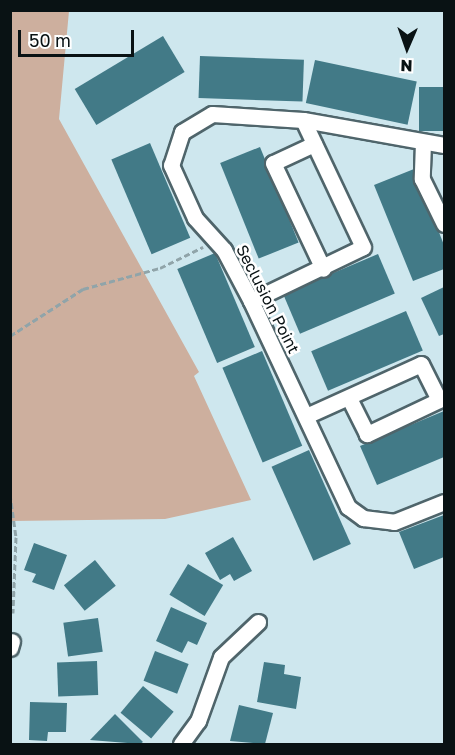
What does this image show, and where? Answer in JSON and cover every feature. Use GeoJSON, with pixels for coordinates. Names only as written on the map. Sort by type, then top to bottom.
{"type":"FeatureCollection","features":[{"type":"Feature","properties":{"kind":"street","name":"Seclusion Point"},"geometry":{"type":"LineString","coordinates":[[444,145],[303,120],[212,114],[182,132],[171,165],[195,218],[216,241],[251,301],[348,507],[363,518],[394,522],[444,502]]}},
{"type":"Feature","properties":{"kind":"street"},"geometry":{"type":"LineString","coordinates":[[251,301],[323,269],[363,247],[303,120]]}},
{"type":"Feature","properties":{"kind":"street"},"geometry":{"type":"LineString","coordinates":[[423,142],[422,178],[441,208],[444,224]]}},
{"type":"Feature","properties":{"kind":"street"},"geometry":{"type":"LineString","coordinates":[[314,144],[273,163],[323,269]]}},
{"type":"Feature","properties":{"kind":"street"},"geometry":{"type":"LineString","coordinates":[[306,416],[422,364],[439,400],[367,434],[349,398]]}},
{"type":"Feature","properties":{"kind":"street"},"geometry":{"type":"LineString","coordinates":[[181,744],[198,721],[220,657],[258,622]]}},
{"type":"Feature","properties":{"kind":"path"},"geometry":{"type":"LineString","coordinates":[[10,336],[83,289],[160,268],[216,241]]}},
{"type":"Feature","properties":{"kind":"path"},"geometry":{"type":"LineString","coordinates":[[10,494],[16,537],[13,613]]}},
{"type":"Feature","properties":{"kind":"shaded area"},"geometry":{"type":"Polygon","coordinates":[[[10,11],[69,11],[59,119],[199,372],[194,376],[251,500],[165,519],[11,521],[10,11]]]}},
{"type":"Feature","properties":{"kind":"building"},"geometry":{"type":"Polygon","coordinates":[[[163,36],[185,72],[96,125],[75,89],[163,36]]]}},
{"type":"Feature","properties":{"kind":"building"},"geometry":{"type":"Polygon","coordinates":[[[200,56],[304,60],[302,102],[199,98],[200,56]]]}},
{"type":"Feature","properties":{"kind":"building"},"geometry":{"type":"Polygon","coordinates":[[[315,60],[417,82],[408,125],[306,103],[315,60]]]}},
{"type":"Feature","properties":{"kind":"building"},"geometry":{"type":"Polygon","coordinates":[[[419,87],[444,87],[444,131],[419,131],[419,87]]]}},
{"type":"Feature","properties":{"kind":"building"},"geometry":{"type":"Polygon","coordinates":[[[150,143],[190,238],[152,254],[111,159],[150,143]]]}},
{"type":"Feature","properties":{"kind":"building"},"geometry":{"type":"Polygon","coordinates":[[[260,147],[299,242],[259,259],[220,163],[260,147]]]}},
{"type":"Feature","properties":{"kind":"building"},"geometry":{"type":"Polygon","coordinates":[[[414,169],[444,245],[444,269],[413,281],[374,185],[414,169]]]}},
{"type":"Feature","properties":{"kind":"building"},"geometry":{"type":"Polygon","coordinates":[[[215,253],[255,347],[217,363],[177,269],[215,253]]]}},
{"type":"Feature","properties":{"kind":"building"},"geometry":{"type":"Polygon","coordinates":[[[378,254],[395,294],[300,334],[283,294],[378,254]]]}},
{"type":"Feature","properties":{"kind":"building"},"geometry":{"type":"Polygon","coordinates":[[[444,287],[444,334],[439,336],[421,298],[444,287]]]}},
{"type":"Feature","properties":{"kind":"building"},"geometry":{"type":"Polygon","coordinates":[[[406,311],[423,351],[328,391],[311,351],[406,311]]]}},
{"type":"Feature","properties":{"kind":"building"},"geometry":{"type":"Polygon","coordinates":[[[262,351],[302,446],[263,463],[222,368],[262,351]]]}},
{"type":"Feature","properties":{"kind":"building"},"geometry":{"type":"Polygon","coordinates":[[[444,411],[444,457],[377,485],[360,446],[444,411]]]}},
{"type":"Feature","properties":{"kind":"building"},"geometry":{"type":"Polygon","coordinates":[[[309,450],[351,544],[313,561],[272,467],[309,450]]]}},
{"type":"Feature","properties":{"kind":"building"},"geometry":{"type":"Polygon","coordinates":[[[444,515],[444,557],[414,569],[399,532],[444,515]]]}},
{"type":"Feature","properties":{"kind":"building"},"geometry":{"type":"Polygon","coordinates":[[[233,537],[252,571],[234,581],[230,574],[220,580],[205,553],[233,537]]]}},
{"type":"Feature","properties":{"kind":"building"},"geometry":{"type":"Polygon","coordinates":[[[34,543],[67,555],[54,590],[32,582],[36,574],[24,570],[34,543]]]}},
{"type":"Feature","properties":{"kind":"building"},"geometry":{"type":"Polygon","coordinates":[[[95,560],[116,586],[85,611],[64,585],[95,560]]]}},
{"type":"Feature","properties":{"kind":"building"},"geometry":{"type":"Polygon","coordinates":[[[188,564],[223,585],[205,616],[169,595],[188,564]]]}},
{"type":"Feature","properties":{"kind":"building"},"geometry":{"type":"Polygon","coordinates":[[[171,607],[207,623],[197,645],[188,641],[182,653],[156,641],[171,607]]]}},
{"type":"Feature","properties":{"kind":"building"},"geometry":{"type":"Polygon","coordinates":[[[98,618],[103,652],[68,657],[63,623],[98,618]]]}},
{"type":"Feature","properties":{"kind":"building"},"geometry":{"type":"Polygon","coordinates":[[[155,651],[189,664],[177,694],[144,681],[155,651]]]}},
{"type":"Feature","properties":{"kind":"building"},"geometry":{"type":"Polygon","coordinates":[[[97,661],[98,695],[58,696],[57,662],[97,661]]]}},
{"type":"Feature","properties":{"kind":"building"},"geometry":{"type":"Polygon","coordinates":[[[264,662],[285,665],[284,674],[301,677],[296,709],[257,702],[264,662]]]}},
{"type":"Feature","properties":{"kind":"building"},"geometry":{"type":"Polygon","coordinates":[[[143,686],[174,712],[151,739],[121,713],[143,686]]]}},
{"type":"Feature","properties":{"kind":"building"},"geometry":{"type":"Polygon","coordinates":[[[30,702],[67,703],[66,732],[48,732],[47,741],[29,740],[30,702]]]}},
{"type":"Feature","properties":{"kind":"building"},"geometry":{"type":"Polygon","coordinates":[[[239,705],[273,713],[265,744],[230,741],[239,705]]]}},
{"type":"Feature","properties":{"kind":"building"},"geometry":{"type":"Polygon","coordinates":[[[115,714],[143,742],[140,744],[90,740],[115,714]]]}}]}
